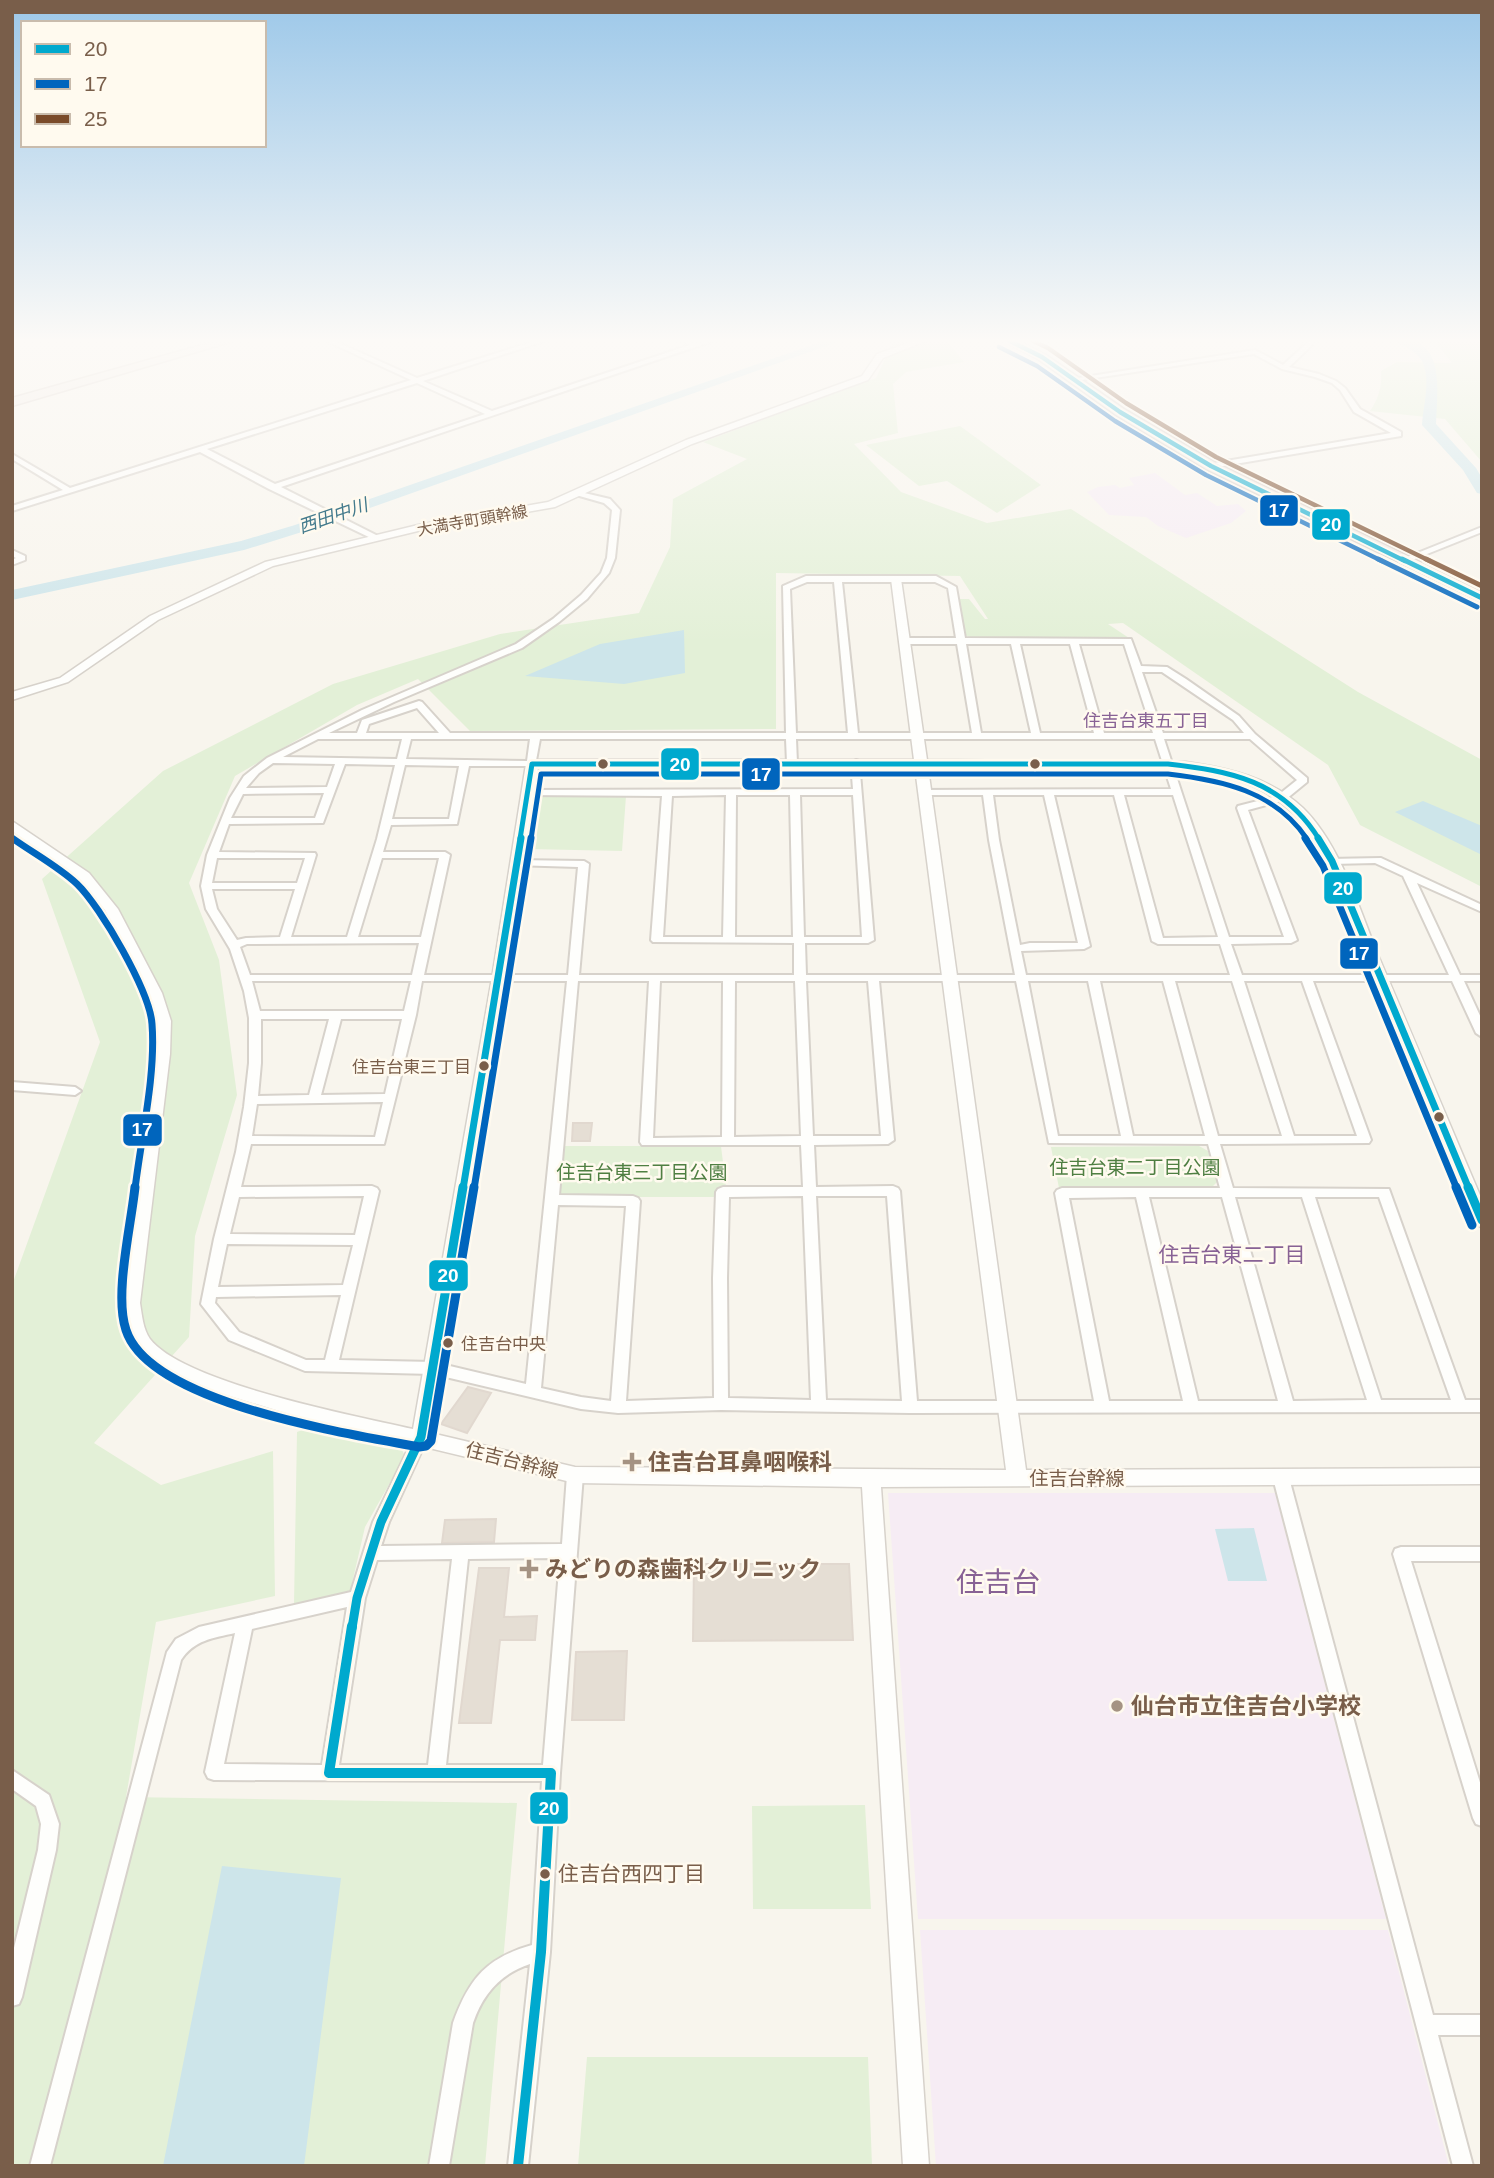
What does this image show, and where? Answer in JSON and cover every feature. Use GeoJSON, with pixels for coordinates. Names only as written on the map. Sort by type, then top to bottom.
{"type":"FeatureCollection","features":[{"type":"Feature","properties":{"kind":"highway"},"geometry":{"type":"LineString","coordinates":[[1166,440],[1210,466],[1482,598]]}},
{"type":"Feature","properties":{"kind":"street"},"geometry":{"type":"LineString","coordinates":[[12,509],[230,440]]}},
{"type":"Feature","properties":{"kind":"street"},"geometry":{"type":"LineString","coordinates":[[272,487],[415,440]]}},
{"type":"Feature","properties":{"kind":"street","name":"大満寺町頭幹線"},"geometry":{"type":"LineString","coordinates":[[12,696],[65,680],[154,618],[257,569],[433,525],[541,508],[695,440]]}},
{"type":"Feature","properties":{"kind":"street"},"geometry":{"type":"LineString","coordinates":[[1210,466],[1365,440]]}},
{"type":"Feature","properties":{"kind":"street"},"geometry":{"type":"LineString","coordinates":[[201,449],[375,538]]}},
{"type":"Feature","properties":{"kind":"street"},"geometry":{"type":"LineString","coordinates":[[12,456],[71,491]]}},
{"type":"Feature","properties":{"kind":"street"},"geometry":{"type":"LineString","coordinates":[[579,493],[607,501],[616,510],[610,562],[602,578],[543,632],[519,646],[355,717],[270,760],[247,779],[239,791],[212,855],[206,886],[216,919],[233,944],[246,978],[255,1015],[255,1060],[246,1140],[208,1304],[234,1336],[305,1365],[433,1368],[581,1403],[618,1407],[721,1404],[910,1407],[1482,1406]]}},
{"type":"Feature","properties":{"kind":"street"},"geometry":{"type":"LineString","coordinates":[[1404,561],[1482,529]]}},
{"type":"Feature","properties":{"kind":"street"},"geometry":{"type":"LineString","coordinates":[[12,552],[22,558],[12,563]]}},
{"type":"Feature","properties":{"kind":"street"},"geometry":{"type":"LineString","coordinates":[[792,764],[786,587],[806,579],[936,579],[952,587],[977,737]]}},
{"type":"Feature","properties":{"kind":"street"},"geometry":{"type":"LineString","coordinates":[[838,579],[852,736]]}},
{"type":"Feature","properties":{"kind":"street"},"geometry":{"type":"LineString","coordinates":[[897,579],[1017,1478]]}},
{"type":"Feature","properties":{"kind":"street"},"geometry":{"type":"LineString","coordinates":[[904,640],[1128,641],[1289,1139]]}},
{"type":"Feature","properties":{"kind":"street"},"geometry":{"type":"LineString","coordinates":[[1015,641],[1036,736]]}},
{"type":"Feature","properties":{"kind":"street"},"geometry":{"type":"LineString","coordinates":[[1074,641],[1100,737]]}},
{"type":"Feature","properties":{"kind":"street"},"geometry":{"type":"LineString","coordinates":[[1118,793],[1158,941],[1291,940],[1242,808],[1281,798],[1303,780],[1252,736],[1236,718],[1164,669],[1138,668]]}},
{"type":"Feature","properties":{"kind":"street"},"geometry":{"type":"LineString","coordinates":[[360,737],[365,722],[419,704],[448,737]]}},
{"type":"Feature","properties":{"kind":"street"},"geometry":{"type":"LineString","coordinates":[[315,736],[1252,736]]}},
{"type":"Feature","properties":{"kind":"street"},"geometry":{"type":"LineString","coordinates":[[352,940],[387,822],[407,737]]}},
{"type":"Feature","properties":{"kind":"street"},"geometry":{"type":"LineString","coordinates":[[329,1773],[357,1598],[370,1553],[421,1437],[499,978],[535,737]]}},
{"type":"Feature","properties":{"kind":"street"},"geometry":{"type":"LineString","coordinates":[[270,760],[533,764],[1168,764],[1236,774],[1265,786],[1299,812],[1332,861],[1474,1184],[1482,1221]]}},
{"type":"Feature","properties":{"kind":"street"},"geometry":{"type":"LineString","coordinates":[[226,821],[319,821],[341,762]]}},
{"type":"Feature","properties":{"kind":"street"},"geometry":{"type":"LineString","coordinates":[[387,822],[453,822],[465,762]]}},
{"type":"Feature","properties":{"kind":"street"},"geometry":{"type":"LineString","coordinates":[[667,793],[657,940],[868,940],[856,763]]}},
{"type":"Feature","properties":{"kind":"street"},"geometry":{"type":"LineString","coordinates":[[239,791],[330,790]]}},
{"type":"Feature","properties":{"kind":"street"},"geometry":{"type":"LineString","coordinates":[[527,793],[857,792]]}},
{"type":"Feature","properties":{"kind":"street"},"geometry":{"type":"LineString","coordinates":[[924,792],[1176,792]]}},
{"type":"Feature","properties":{"kind":"street"},"geometry":{"type":"LineString","coordinates":[[729,940],[732,793]]}},
{"type":"Feature","properties":{"kind":"street"},"geometry":{"type":"LineString","coordinates":[[795,793],[800,976],[819,1406]]}},
{"type":"Feature","properties":{"kind":"street"},"geometry":{"type":"LineString","coordinates":[[988,793],[993,840],[1053,1140],[1365,1140],[1306,977]]}},
{"type":"Feature","properties":{"kind":"street"},"geometry":{"type":"LineString","coordinates":[[1015,949],[1030,946],[1084,946],[1049,793]]}},
{"type":"Feature","properties":{"kind":"street","name":"住吉台幹線"},"geometry":{"type":"LineString","coordinates":[[12,825],[84,876],[111,909],[147,974],[163,1021],[152,1144],[131,1303],[134,1322],[142,1342],[159,1358],[179,1370],[233,1392],[575,1475],[871,1479],[1482,1476]]}},
{"type":"Feature","properties":{"kind":"street"},"geometry":{"type":"LineString","coordinates":[[212,855],[311,855],[285,940]]}},
{"type":"Feature","properties":{"kind":"street"},"geometry":{"type":"LineString","coordinates":[[246,1140],[380,1141],[445,855],[378,855]]}},
{"type":"Feature","properties":{"kind":"street"},"geometry":{"type":"LineString","coordinates":[[1332,861],[1377,860],[1482,909]]}},
{"type":"Feature","properties":{"kind":"street"},"geometry":{"type":"LineString","coordinates":[[516,863],[584,864],[533,1392]]}},
{"type":"Feature","properties":{"kind":"street"},"geometry":{"type":"LineString","coordinates":[[1408,874],[1482,1033]]}},
{"type":"Feature","properties":{"kind":"street"},"geometry":{"type":"LineString","coordinates":[[206,886],[302,886]]}},
{"type":"Feature","properties":{"kind":"street"},"geometry":{"type":"LineString","coordinates":[[233,944],[285,940],[425,940]]}},
{"type":"Feature","properties":{"kind":"street"},"geometry":{"type":"LineString","coordinates":[[655,977],[646,1142],[888,1140],[873,977]]}},
{"type":"Feature","properties":{"kind":"street"},"geometry":{"type":"LineString","coordinates":[[728,1141],[729,977]]}},
{"type":"Feature","properties":{"kind":"street"},"geometry":{"type":"LineString","coordinates":[[1093,977],[1128,1140]]}},
{"type":"Feature","properties":{"kind":"street"},"geometry":{"type":"LineString","coordinates":[[246,978],[1482,978]]}},
{"type":"Feature","properties":{"kind":"street"},"geometry":{"type":"LineString","coordinates":[[1168,978],[1287,1407]]}},
{"type":"Feature","properties":{"kind":"street"},"geometry":{"type":"LineString","coordinates":[[255,1015],[410,1015]]}},
{"type":"Feature","properties":{"kind":"street"},"geometry":{"type":"LineString","coordinates":[[314,1099],[336,1016]]}},
{"type":"Feature","properties":{"kind":"street"},"geometry":{"type":"LineString","coordinates":[[12,1086],[75,1091]]}},
{"type":"Feature","properties":{"kind":"street"},"geometry":{"type":"LineString","coordinates":[[251,1100],[390,1098]]}},
{"type":"Feature","properties":{"kind":"street"},"geometry":{"type":"LineString","coordinates":[[721,1404],[720,1278],[723,1192],[810,1190],[893,1192],[910,1407]]}},
{"type":"Feature","properties":{"kind":"street"},"geometry":{"type":"LineString","coordinates":[[234,1192],[372,1191],[331,1365]]}},
{"type":"Feature","properties":{"kind":"street"},"geometry":{"type":"LineString","coordinates":[[1141,1192],[1192,1406]]}},
{"type":"Feature","properties":{"kind":"street"},"geometry":{"type":"LineString","coordinates":[[1307,1192],[1376,1407]]}},
{"type":"Feature","properties":{"kind":"street"},"geometry":{"type":"LineString","coordinates":[[1102,1405],[1062,1193],[1384,1192],[1460,1406]]}},
{"type":"Feature","properties":{"kind":"street"},"geometry":{"type":"LineString","coordinates":[[553,1200],[633,1201],[618,1407]]}},
{"type":"Feature","properties":{"kind":"street"},"geometry":{"type":"LineString","coordinates":[[221,1239],[359,1240]]}},
{"type":"Feature","properties":{"kind":"street"},"geometry":{"type":"LineString","coordinates":[[210,1292],[348,1290]]}},
{"type":"Feature","properties":{"kind":"street"},"geometry":{"type":"LineString","coordinates":[[519,2166],[541,1952],[551,1773],[575,1475]]}},
{"type":"Feature","properties":{"kind":"street"},"geometry":{"type":"LineString","coordinates":[[1281,1478],[1464,2166]]}},
{"type":"Feature","properties":{"kind":"street"},"geometry":{"type":"LineString","coordinates":[[871,1479],[916,2166]]}},
{"type":"Feature","properties":{"kind":"street"},"geometry":{"type":"LineString","coordinates":[[370,1553],[569,1551]]}},
{"type":"Feature","properties":{"kind":"street"},"geometry":{"type":"LineString","coordinates":[[436,1773],[461,1552]]}},
{"type":"Feature","properties":{"kind":"street"},"geometry":{"type":"LineString","coordinates":[[1482,1554],[1401,1555],[1482,1818]]}},
{"type":"Feature","properties":{"kind":"street"},"geometry":{"type":"LineString","coordinates":[[40,2166],[173,1657],[189,1638],[357,1598]]}},
{"type":"Feature","properties":{"kind":"street"},"geometry":{"type":"LineString","coordinates":[[245,1624],[214,1772],[551,1773]]}},
{"type":"Feature","properties":{"kind":"street"},"geometry":{"type":"LineString","coordinates":[[12,1778],[43,1801],[50,1824],[47,1850],[12,1997]]}},
{"type":"Feature","properties":{"kind":"street"},"geometry":{"type":"LineString","coordinates":[[439,2166],[463,2023],[469,2005],[481,1983],[493,1973],[508,1962],[541,1952]]}},
{"type":"Feature","properties":{"kind":"street"},"geometry":{"type":"LineString","coordinates":[[1426,2025],[1482,2025]]}},
{"type":"Feature","properties":{"kind":"shaded area"},"geometry":{"type":"Polygon","coordinates":[[[1155,473],[1185,495],[1197,493],[1217,506],[1238,504],[1246,511],[1231,523],[1186,538],[1158,526],[1146,517],[1109,515],[1087,492],[1098,487],[1115,485],[1120,488],[1134,485],[1129,478],[1155,473]]]}},
{"type":"Feature","properties":{"kind":"shaded area","name":"仙台市立住吉台小学校"},"geometry":{"type":"Polygon","coordinates":[[[888,1493],[1275,1493],[1386,1919],[918,1919],[888,1493]]]}},
{"type":"Feature","properties":{"kind":"shaded area"},"geometry":{"type":"Polygon","coordinates":[[[920,1930],[1388,1930],[1449,2166],[936,2166],[920,1930]]]}},
{"type":"Feature","properties":{"kind":"green space"},"geometry":{"type":"Polygon","coordinates":[[[709,440],[871,440],[854,444],[901,492],[987,523],[1071,509],[1358,692],[1482,760],[1482,887],[1360,825],[1328,765],[1123,623],[1108,624],[1132,640],[974,639],[965,635],[959,599],[969,599],[985,619],[988,619],[960,576],[776,573],[776,729],[470,731],[418,679],[357,705],[235,776],[189,883],[219,960],[237,1095],[195,1236],[189,1337],[94,1443],[161,1485],[273,1451],[275,1596],[156,1622],[126,1797],[517,1803],[485,2166],[12,2166],[12,1285],[100,1042],[42,879],[163,771],[333,684],[500,634],[639,613],[670,547],[673,499],[747,459],[703,442],[709,440]]]}},
{"type":"Feature","properties":{"kind":"green space"},"geometry":{"type":"Polygon","coordinates":[[[893,440],[979,440],[1041,485],[997,513],[947,481],[919,486],[866,445],[893,440]]]}},
{"type":"Feature","properties":{"kind":"green space"},"geometry":{"type":"Polygon","coordinates":[[[1463,440],[1482,440],[1482,462],[1463,440]]]}},
{"type":"Feature","properties":{"kind":"green space"},"geometry":{"type":"Polygon","coordinates":[[[545,796],[626,796],[622,851],[528,849],[535,800],[545,796]]]}},
{"type":"Feature","properties":{"kind":"green space","name":"住吉台東三丁目公園"},"geometry":{"type":"Polygon","coordinates":[[[564,1146],[721,1146],[726,1187],[719,1189],[719,1197],[564,1197],[559,1192],[564,1146]]]}},
{"type":"Feature","properties":{"kind":"green space","name":"住吉台東二丁目公園"},"geometry":{"type":"Polygon","coordinates":[[[1199,1146],[1208,1151],[1218,1181],[1212,1187],[1059,1188],[1051,1147],[1199,1146]]]}},
{"type":"Feature","properties":{"kind":"green space"},"geometry":{"type":"Polygon","coordinates":[[[318,1424],[400,1446],[405,1456],[365,1527],[350,1592],[294,1604],[297,1432],[318,1424]]]}},
{"type":"Feature","properties":{"kind":"green space"},"geometry":{"type":"Polygon","coordinates":[[[865,1805],[871,1909],[753,1909],[752,1806],[865,1805]]]}},
{"type":"Feature","properties":{"kind":"green space"},"geometry":{"type":"Polygon","coordinates":[[[587,2057],[868,2057],[872,2166],[578,2166],[587,2057]]]}},
{"type":"Feature","properties":{"kind":"water"},"geometry":{"type":"Polygon","coordinates":[[[684,630],[685,673],[624,684],[525,676],[600,644],[684,630]]]}},
{"type":"Feature","properties":{"kind":"water"},"geometry":{"type":"Polygon","coordinates":[[[1423,801],[1482,826],[1482,855],[1395,812],[1423,801]]]}},
{"type":"Feature","properties":{"kind":"water"},"geometry":{"type":"Polygon","coordinates":[[[1254,1528],[1267,1581],[1228,1581],[1215,1529],[1254,1528]]]}},
{"type":"Feature","properties":{"kind":"water"},"geometry":{"type":"Polygon","coordinates":[[[222,1866],[341,1878],[304,2166],[163,2166],[222,1866]]]}},
{"type":"Feature","properties":{"kind":"building"},"geometry":{"type":"Polygon","coordinates":[[[573,1123],[592,1123],[590,1141],[572,1141],[573,1123]]]}},
{"type":"Feature","properties":{"kind":"building"},"geometry":{"type":"Polygon","coordinates":[[[468,1387],[491,1393],[467,1433],[441,1424],[468,1387]]]}},
{"type":"Feature","properties":{"kind":"building"},"geometry":{"type":"Polygon","coordinates":[[[496,1519],[494,1542],[442,1543],[445,1520],[496,1519]]]}},
{"type":"Feature","properties":{"kind":"building"},"geometry":{"type":"Polygon","coordinates":[[[694,1564],[849,1564],[853,1640],[693,1641],[694,1564]]]}},
{"type":"Feature","properties":{"kind":"building"},"geometry":{"type":"Polygon","coordinates":[[[479,1568],[509,1568],[504,1617],[537,1616],[535,1640],[500,1640],[491,1723],[459,1723],[479,1568]]]}},
{"type":"Feature","properties":{"kind":"building"},"geometry":{"type":"Polygon","coordinates":[[[627,1651],[624,1720],[572,1720],[576,1652],[627,1651]]]}},
{"type":"Feature","properties":{"kind":"waterway","name":"西田中川"},"geometry":{"type":"LineString","coordinates":[[12,595],[244,545],[553,440]]}},
{"type":"Feature","properties":{"kind":"waterway"},"geometry":{"type":"LineString","coordinates":[[1443,440],[1469,468],[1482,490]]}},
{"type":"Feature","properties":{"kind":"transit line","name":"17"},"geometry":{"type":"LineString","coordinates":[[1146,440],[1206,475],[1477,607]]}},
{"type":"Feature","properties":{"kind":"transit line","name":"20"},"geometry":{"type":"LineString","coordinates":[[1167,440],[1211,466],[1482,598]]}},
{"type":"Feature","properties":{"kind":"transit line","name":"25"},"geometry":{"type":"LineString","coordinates":[[1187,440],[1216,457],[1482,586]]}},
{"type":"Feature","properties":{"kind":"transit line","name":"20"},"geometry":{"type":"LineString","coordinates":[[518,2166],[541,1952],[551,1773],[329,1773],[357,1598],[381,1522],[421,1437],[499,978],[532,764],[1168,764],[1223,772],[1258,783],[1289,802],[1302,815],[1332,861],[1482,1220]]}},
{"type":"Feature","properties":{"kind":"transit line","name":"17"},"geometry":{"type":"LineString","coordinates":[[12,838],[77,884],[102,915],[145,997],[152,1022],[152,1053],[121,1303],[129,1338],[135,1348],[158,1369],[189,1387],[267,1414],[419,1447],[426,1446],[431,1441],[541,774],[1168,774],[1218,782],[1251,792],[1280,809],[1293,821],[1323,866],[1472,1225]]}},
{"type":"Feature","properties":{"kind":"place","name":"住吉台東三丁目"},"geometry":{"type":"Point","coordinates":[484,1066]}},
{"type":"Feature","properties":{"kind":"place","name":"住吉台中央"},"geometry":{"type":"Point","coordinates":[448,1343]}},
{"type":"Feature","properties":{"kind":"place","name":"住吉台耳鼻咽喉科"},"geometry":{"type":"Point","coordinates":[632,1462]}},
{"type":"Feature","properties":{"kind":"place","name":"みどりの森歯科クリニック"},"geometry":{"type":"Point","coordinates":[529,1569]}},
{"type":"Feature","properties":{"kind":"place","name":"仙台市立住吉台小学校"},"geometry":{"type":"Point","coordinates":[1117,1706]}},
{"type":"Feature","properties":{"kind":"place","name":"住吉台西四丁目"},"geometry":{"type":"Point","coordinates":[545,1874]}},
{"type":"Feature","properties":{"kind":"district","name":"住吉台東五丁目"},"geometry":{"type":"Point","coordinates":[1146,721]}},
{"type":"Feature","properties":{"kind":"district","name":"住吉台東二丁目"},"geometry":{"type":"Point","coordinates":[1232,1255]}},
{"type":"Feature","properties":{"kind":"district","name":"住吉台"},"geometry":{"type":"Point","coordinates":[998,1582]}}]}
